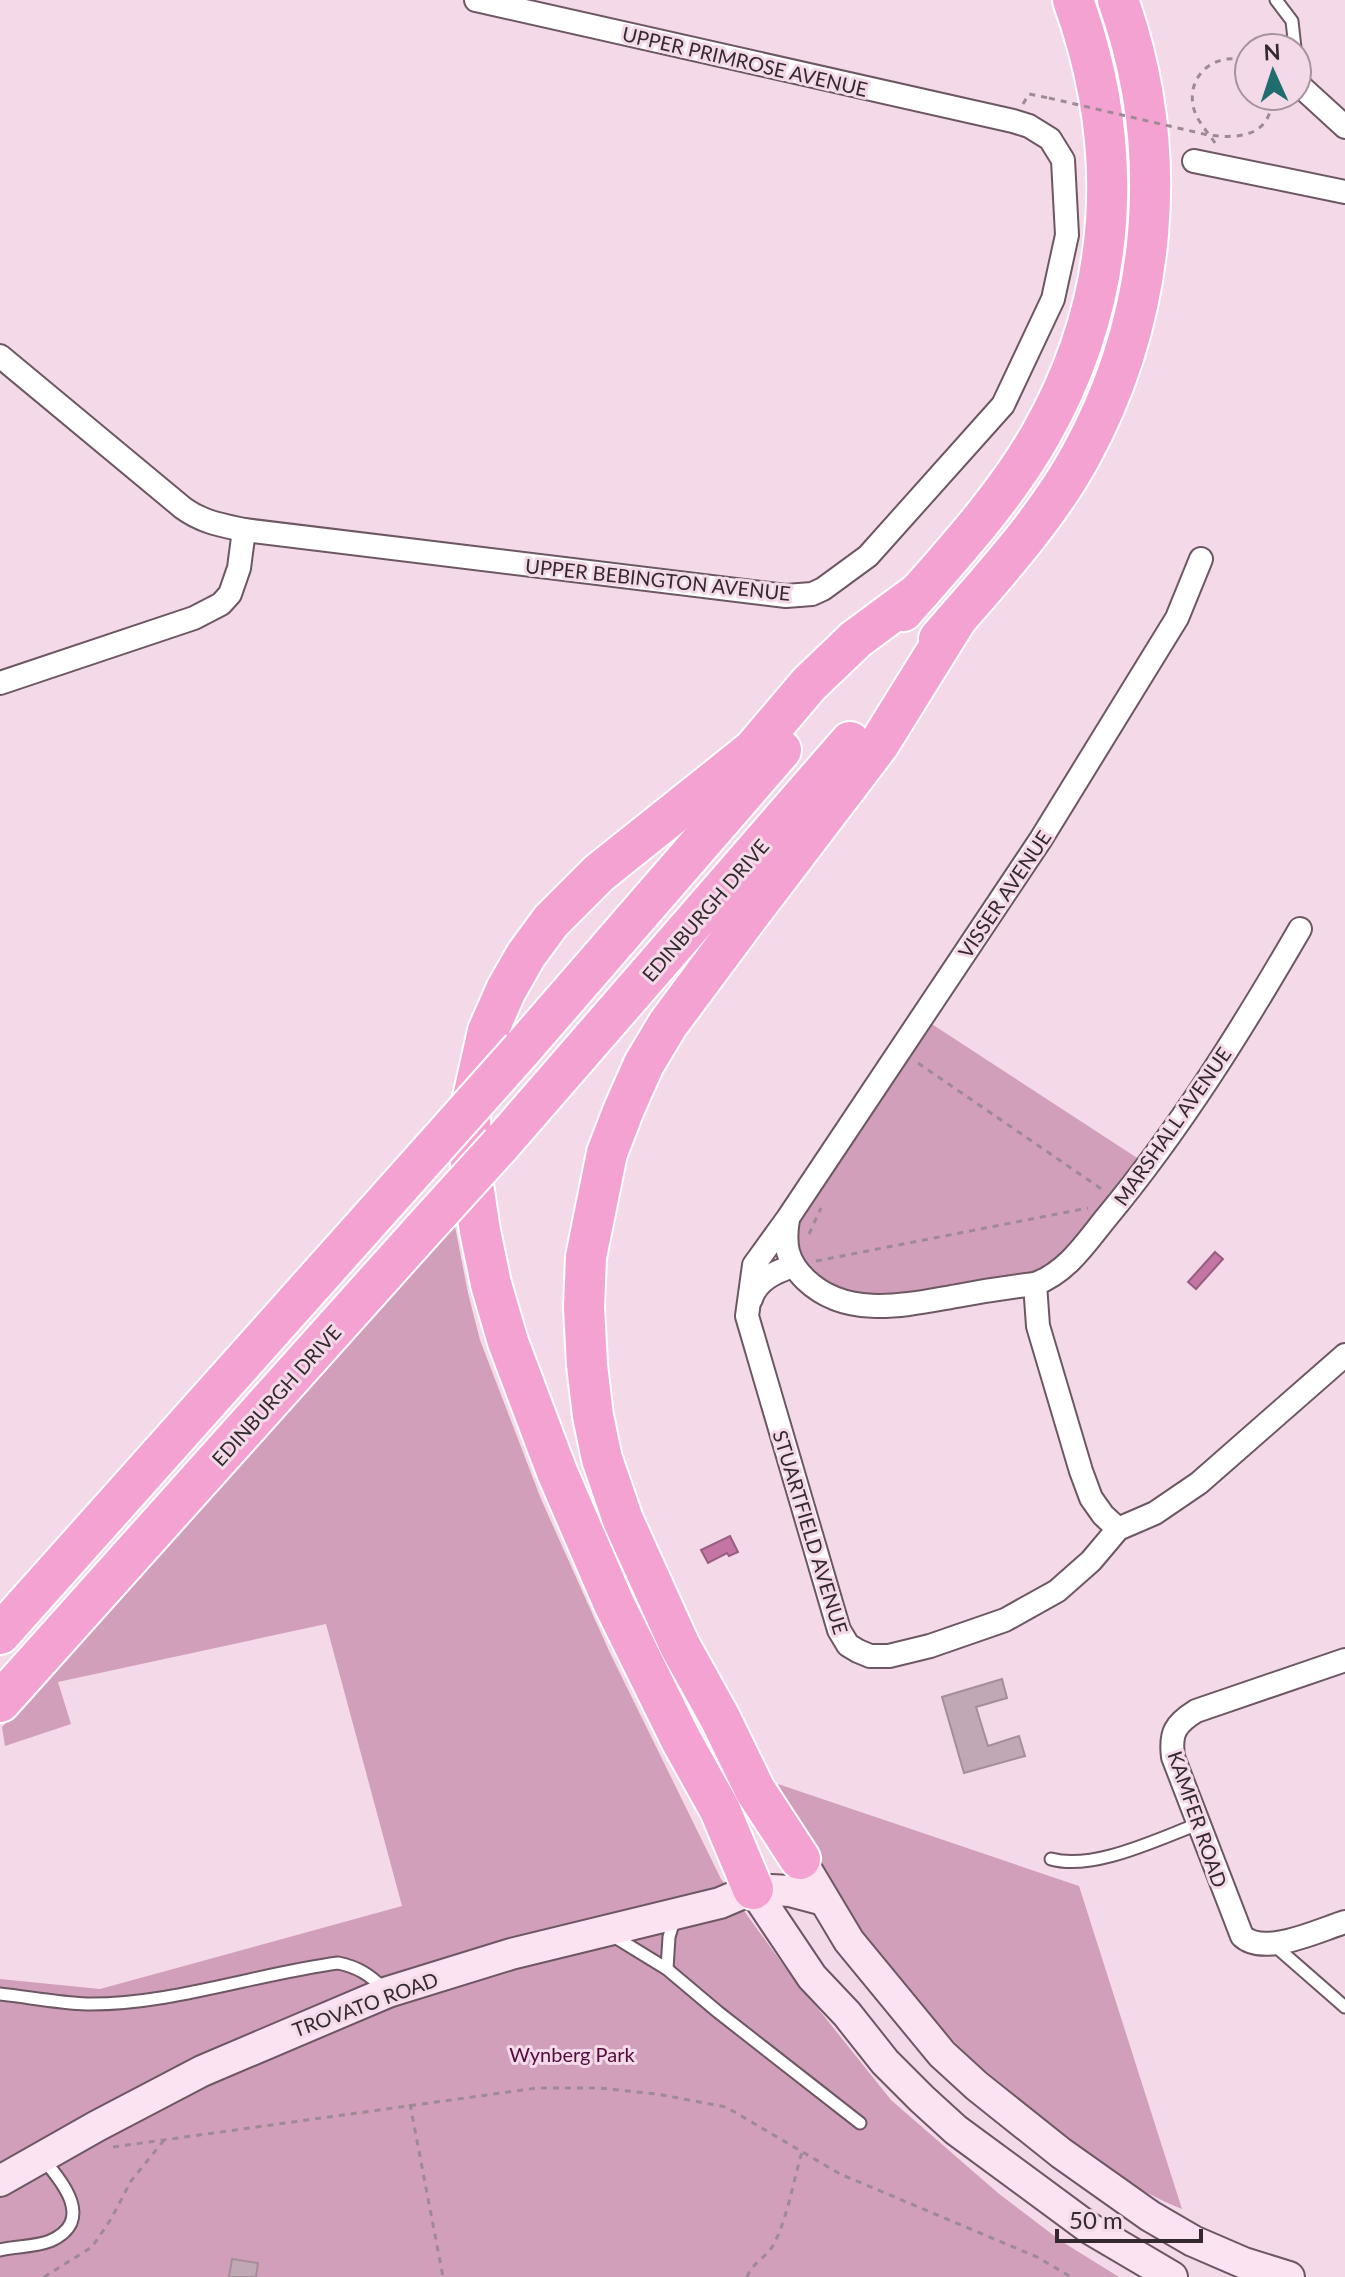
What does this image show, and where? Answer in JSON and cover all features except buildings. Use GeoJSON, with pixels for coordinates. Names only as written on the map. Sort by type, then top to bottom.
{"type":"FeatureCollection","features":[{"type":"Feature","properties":{"kind":"highway"},"geometry":{"type":"LineString","coordinates":[[0,1634],[522,1049],[921,591],[995,501],[1040,436],[1071,375],[1091,315],[1108,204],[1108,162],[1101,98],[1073,0]]}},
{"type":"Feature","properties":{"kind":"highway","name":"EDINBURGH DRIVE"},"geometry":{"type":"LineString","coordinates":[[0,1702],[501,1144],[956,620],[1038,521],[1079,459],[1116,382],[1137,312],[1150,232],[1150,163],[1145,111],[1135,54],[1118,0]]}},
{"type":"Feature","properties":{"kind":"highway"},"geometry":{"type":"LineString","coordinates":[[749,1903],[720,1810],[681,1740],[614,1604],[557,1472],[508,1342],[480,1231],[471,1171],[470,1111],[488,1031],[520,967],[551,921],[599,873],[753,750],[809,684],[856,639],[921,591]]}},
{"type":"Feature","properties":{"kind":"highway"},"geometry":{"type":"LineString","coordinates":[[800,1859],[755,1790],[680,1646],[623,1520],[602,1459],[587,1365],[584,1307],[586,1257],[607,1153],[644,1064],[668,1024],[728,942],[879,744],[956,620]]}},
{"type":"Feature","properties":{"kind":"highway"},"geometry":{"type":"LineString","coordinates":[[749,1903],[765,1869],[769,1847],[755,1790]]}},
{"type":"Feature","properties":{"kind":"main road"},"geometry":{"type":"LineString","coordinates":[[800,1859],[849,1941],[942,2054],[989,2096],[1061,2153],[1150,2216],[1193,2241],[1244,2263],[1289,2277]]}},
{"type":"Feature","properties":{"kind":"main road"},"geometry":{"type":"LineString","coordinates":[[824,1900],[790,1891],[749,1903],[885,2062],[956,2130],[1089,2228],[1172,2277]]}},
{"type":"Feature","properties":{"kind":"main road","name":"TROVATO ROAD"},"geometry":{"type":"LineString","coordinates":[[0,2181],[202,2071],[388,1992],[511,1954],[675,1916],[749,1903]]}},
{"type":"Feature","properties":{"kind":"street","name":"UPPER PRIMROSE AVENUE"},"geometry":{"type":"LineString","coordinates":[[476,0],[1013,121]]}},
{"type":"Feature","properties":{"kind":"street"},"geometry":{"type":"LineString","coordinates":[[1313,98],[1345,127]]}},
{"type":"Feature","properties":{"kind":"street","name":"UPPER BEBINGTON AVENUE"},"geometry":{"type":"LineString","coordinates":[[0,356],[190,513],[214,523],[244,530],[786,596],[812,594],[868,556],[1003,405],[1053,299],[1067,235],[1067,188],[1063,160],[1050,139],[1029,126],[1013,121]]}},
{"type":"Feature","properties":{"kind":"street"},"geometry":{"type":"LineString","coordinates":[[1194,161],[1345,192]]}},
{"type":"Feature","properties":{"kind":"street"},"geometry":{"type":"LineString","coordinates":[[0,683],[194,618],[221,604],[234,584],[244,530]]}},
{"type":"Feature","properties":{"kind":"street","name":"VISSER AVENUE"},"geometry":{"type":"LineString","coordinates":[[788,1218],[1041,839],[1177,618],[1201,559]]}},
{"type":"Feature","properties":{"kind":"street","name":"MARSHALL AVENUE"},"geometry":{"type":"LineString","coordinates":[[1035,1284],[1058,1273],[1153,1160],[1300,929]]}},
{"type":"Feature","properties":{"kind":"street"},"geometry":{"type":"LineString","coordinates":[[788,1218],[785,1239],[793,1266],[823,1294],[866,1306],[890,1307],[1035,1284],[1038,1326],[1081,1471],[1091,1498],[1118,1529]]}},
{"type":"Feature","properties":{"kind":"street","name":"STUARTFIELD AVENUE"},"geometry":{"type":"LineString","coordinates":[[788,1218],[754,1265],[747,1316],[839,1630],[848,1645],[870,1656],[889,1656],[930,1646],[1005,1620],[1057,1591],[1091,1561],[1118,1529],[1155,1513],[1199,1483],[1345,1355]]}},
{"type":"Feature","properties":{"kind":"street"},"geometry":{"type":"LineString","coordinates":[[747,1316],[754,1291],[767,1277],[793,1266]]}},
{"type":"Feature","properties":{"kind":"street","name":"KAMFER ROAD"},"geometry":{"type":"LineString","coordinates":[[1273,1944],[1255,1944],[1242,1936],[1173,1757],[1171,1740],[1174,1728],[1196,1711],[1345,1660]]}},
{"type":"Feature","properties":{"kind":"street"},"geometry":{"type":"LineString","coordinates":[[1273,1944],[1345,1922]]}},
{"type":"Feature","properties":{"kind":"lane"},"geometry":{"type":"LineString","coordinates":[[1276,0],[1292,21],[1293,32]]}},
{"type":"Feature","properties":{"kind":"lane"},"geometry":{"type":"LineString","coordinates":[[1051,1859],[1067,1863],[1096,1860],[1198,1824]]}},
{"type":"Feature","properties":{"kind":"lane"},"geometry":{"type":"LineString","coordinates":[[667,1969],[669,1937],[675,1916]]}},
{"type":"Feature","properties":{"kind":"lane"},"geometry":{"type":"LineString","coordinates":[[606,1932],[667,1969],[860,2123]]}},
{"type":"Feature","properties":{"kind":"lane"},"geometry":{"type":"LineString","coordinates":[[1273,1944],[1345,2007]]}},
{"type":"Feature","properties":{"kind":"lane"},"geometry":{"type":"LineString","coordinates":[[0,1994],[87,2004],[129,2001],[338,1963],[362,1971],[388,1992]]}},
{"type":"Feature","properties":{"kind":"lane"},"geometry":{"type":"LineString","coordinates":[[0,2250],[50,2241],[70,2225],[72,2203],[66,2185],[41,2157]]}},
{"type":"Feature","properties":{"kind":"path"},"geometry":{"type":"LineString","coordinates":[[1233,59],[1211,64],[1202,71],[1194,85],[1192,104],[1200,122],[1237,171]]}},
{"type":"Feature","properties":{"kind":"path"},"geometry":{"type":"LineString","coordinates":[[1049,98],[1208,135],[1234,138],[1245,136],[1262,126],[1269,112]]}},
{"type":"Feature","properties":{"kind":"path"},"geometry":{"type":"LineString","coordinates":[[899,1050],[1120,1201]]}},
{"type":"Feature","properties":{"kind":"path"},"geometry":{"type":"LineString","coordinates":[[793,1266],[1120,1201]]}},
{"type":"Feature","properties":{"kind":"path"},"geometry":{"type":"LineString","coordinates":[[103,2148],[537,2088],[599,2088],[657,2094],[726,2107],[840,2174],[1037,2257],[1071,2277]]}},
{"type":"Feature","properties":{"kind":"path"},"geometry":{"type":"LineString","coordinates":[[410,2104],[443,2277]]}},
{"type":"Feature","properties":{"kind":"path"},"geometry":{"type":"LineString","coordinates":[[44,2277],[92,2247],[131,2181],[165,2139]]}},
{"type":"Feature","properties":{"kind":"path"},"geometry":{"type":"LineString","coordinates":[[747,2277],[749,2270],[767,2256],[776,2241],[802,2152]]}},
{"type":"Feature","properties":{"kind":"green space"},"geometry":{"type":"Polygon","coordinates":[[[921,1017],[1148,1165],[1066,1271],[861,1303],[801,1274],[790,1217],[921,1017]]]}},
{"type":"Feature","properties":{"kind":"green space","name":"Wynberg Park"},"geometry":{"type":"Polygon","coordinates":[[[453,1216],[480,1340],[541,1499],[610,1653],[721,1879],[784,1966],[891,2100],[998,2193],[1061,2241],[1119,2277],[0,2277],[0,1979],[100,1989],[402,1906],[326,1624],[58,1682],[71,1724],[5,1746],[2,1727],[80,1643],[453,1216]]]}},
{"type":"Feature","properties":{"kind":"green space"},"geometry":{"type":"Polygon","coordinates":[[[778,1784],[1079,1886],[1182,2209],[1146,2192],[1096,2160],[989,2074],[941,2028],[861,1930],[816,1858],[778,1784]]]}},
{"type":"Feature","properties":{"kind":"shaded area"},"geometry":{"type":"Polygon","coordinates":[[[1215,1252],[1223,1259],[1196,1289],[1188,1282],[1215,1252]]]}},
{"type":"Feature","properties":{"kind":"shaded area"},"geometry":{"type":"Polygon","coordinates":[[[730,1536],[738,1552],[729,1556],[727,1553],[708,1563],[701,1550],[730,1536]]]}}]}
